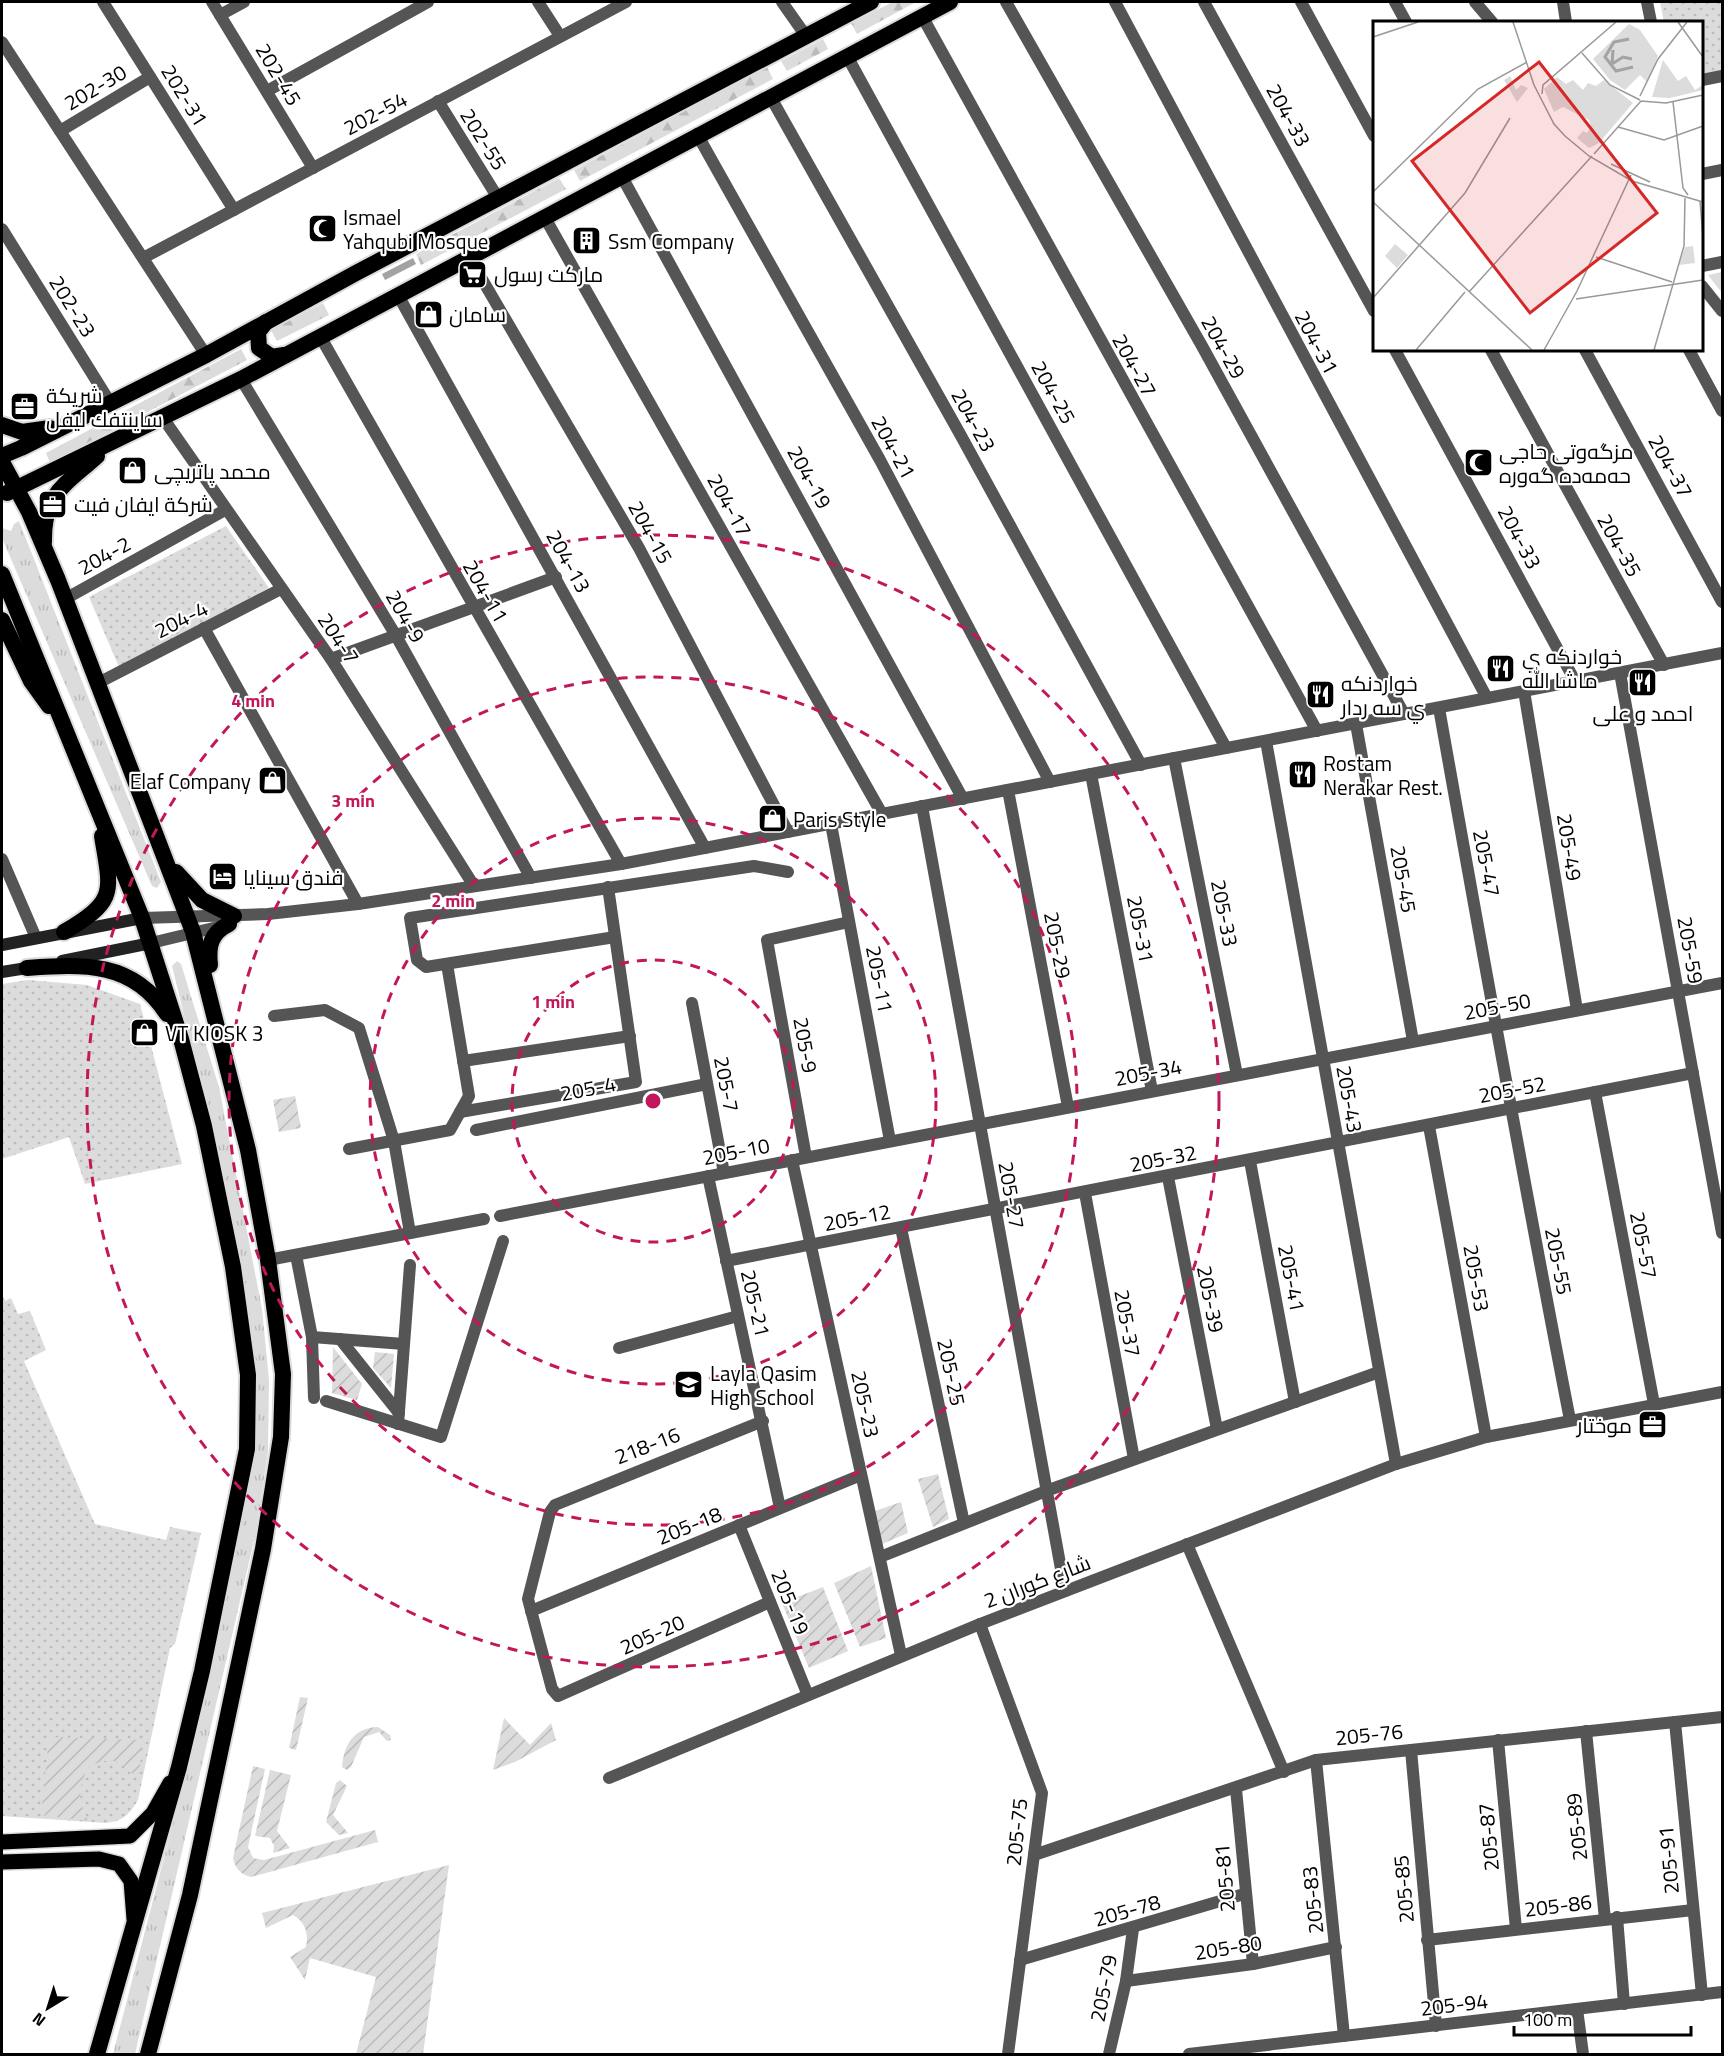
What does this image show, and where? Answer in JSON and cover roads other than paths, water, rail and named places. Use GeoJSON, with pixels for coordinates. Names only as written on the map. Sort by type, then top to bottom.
{"type":"FeatureCollection","features":[{"type":"Feature","properties":{"kind":"highway"},"geometry":{"type":"LineString","coordinates":[[148,2055],[190,1895],[263,1549],[281,1437],[283,1374],[268,1260],[248,1150],[194,932],[44,549],[8,494],[8,478],[3,464],[72,423],[206,355],[871,2]]}},
{"type":"Feature","properties":{"kind":"highway"},"geometry":{"type":"LineString","coordinates":[[8,494],[241,379],[697,134],[950,2]]}},
{"type":"Feature","properties":{"kind":"highway"},"geometry":{"type":"LineString","coordinates":[[267,321],[258,332],[259,348],[272,357],[287,354]]}},
{"type":"Feature","properties":{"kind":"highway"},"geometry":{"type":"LineString","coordinates":[[2,425],[22,432],[72,423]]}},
{"type":"Feature","properties":{"kind":"highway"},"geometry":{"type":"LineString","coordinates":[[44,549],[45,513],[52,498],[110,444]]}},
{"type":"Feature","properties":{"kind":"highway"},"geometry":{"type":"LineString","coordinates":[[2,574],[142,918],[181,1039],[204,1126],[232,1267],[248,1376],[247,1449],[202,1671],[179,1767],[97,2055]]}},
{"type":"Feature","properties":{"kind":"highway"},"geometry":{"type":"LineString","coordinates":[[3,627],[31,681],[64,726]]}},
{"type":"Feature","properties":{"kind":"highway"},"geometry":{"type":"LineString","coordinates":[[64,932],[82,922],[108,893],[110,884],[97,808]]}},
{"type":"Feature","properties":{"kind":"highway"},"geometry":{"type":"LineString","coordinates":[[160,841],[168,860],[195,894],[231,920],[214,935],[209,945],[213,1005]]}},
{"type":"Feature","properties":{"kind":"highway"},"geometry":{"type":"LineString","coordinates":[[27,968],[90,966],[124,975],[142,985],[156,998],[181,1039]]}},
{"type":"Feature","properties":{"kind":"highway"},"geometry":{"type":"LineString","coordinates":[[88,2055],[102,2011],[118,1982]]}},
{"type":"Feature","properties":{"kind":"main road"},"geometry":{"type":"LineString","coordinates":[[2,945],[142,918]]}},
{"type":"Feature","properties":{"kind":"main road"},"geometry":{"type":"LineString","coordinates":[[2,972],[151,943]]}},
{"type":"Feature","properties":{"kind":"main road"},"geometry":{"type":"LineString","coordinates":[[2,1842],[130,1836],[140,1829],[153,1813],[179,1767]]}},
{"type":"Feature","properties":{"kind":"main road"},"geometry":{"type":"LineString","coordinates":[[2,1862],[99,1859],[119,1864],[131,1881],[135,1925]]}},
{"type":"Feature","properties":{"kind":"street","name":"202-31"},"geometry":{"type":"LineString","coordinates":[[103,2],[234,210]]}},
{"type":"Feature","properties":{"kind":"street","name":"202-45"},"geometry":{"type":"LineString","coordinates":[[212,2],[313,168]]}},
{"type":"Feature","properties":{"kind":"street"},"geometry":{"type":"LineString","coordinates":[[220,15],[244,2]]}},
{"type":"Feature","properties":{"kind":"street"},"geometry":{"type":"LineString","coordinates":[[267,91],[428,2]]}},
{"type":"Feature","properties":{"kind":"street"},"geometry":{"type":"LineString","coordinates":[[538,2],[560,36]]}},
{"type":"Feature","properties":{"kind":"street","name":"202-54"},"geometry":{"type":"LineString","coordinates":[[143,258],[626,2]]}},
{"type":"Feature","properties":{"kind":"street"},"geometry":{"type":"LineString","coordinates":[[782,2],[806,36]]}},
{"type":"Feature","properties":{"kind":"street","name":"204-29"},"geometry":{"type":"LineString","coordinates":[[1006,2],[1202,346],[1404,714]]}},
{"type":"Feature","properties":{"kind":"street","name":"204-31"},"geometry":{"type":"LineString","coordinates":[[1115,2],[1487,698]]}},
{"type":"Feature","properties":{"kind":"street","name":"204-33"},"geometry":{"type":"LineString","coordinates":[[1204,2],[1373,309]]}},
{"type":"Feature","properties":{"kind":"street"},"geometry":{"type":"LineString","coordinates":[[1301,2],[1373,134]]}},
{"type":"Feature","properties":{"kind":"street"},"geometry":{"type":"LineString","coordinates":[[1395,2],[1405,21]]}},
{"type":"Feature","properties":{"kind":"street"},"geometry":{"type":"LineString","coordinates":[[1475,2],[1490,21]]}},
{"type":"Feature","properties":{"kind":"street"},"geometry":{"type":"LineString","coordinates":[[1563,2],[1566,21]]}},
{"type":"Feature","properties":{"kind":"street"},"geometry":{"type":"LineString","coordinates":[[1647,2],[1651,21]]}},
{"type":"Feature","properties":{"kind":"street","name":"204-27"},"geometry":{"type":"LineString","coordinates":[[921,16],[1317,731]]}},
{"type":"Feature","properties":{"kind":"street"},"geometry":{"type":"LineString","coordinates":[[2,42],[7,62],[60,131],[206,355]]}},
{"type":"Feature","properties":{"kind":"street","name":"204-25"},"geometry":{"type":"LineString","coordinates":[[847,56],[1226,748]]}},
{"type":"Feature","properties":{"kind":"street"},"geometry":{"type":"LineString","coordinates":[[1703,80],[1722,76]]}},
{"type":"Feature","properties":{"kind":"street","name":"202-30"},"geometry":{"type":"LineString","coordinates":[[60,131],[150,77]]}},
{"type":"Feature","properties":{"kind":"street","name":"204-23"},"geometry":{"type":"LineString","coordinates":[[770,96],[960,434],[1141,765]]}},
{"type":"Feature","properties":{"kind":"street","name":"202-55"},"geometry":{"type":"LineString","coordinates":[[438,101],[498,198]]}},
{"type":"Feature","properties":{"kind":"street","name":"204-21"},"geometry":{"type":"LineString","coordinates":[[697,134],[880,460],[1050,782]]}},
{"type":"Feature","properties":{"kind":"street"},"geometry":{"type":"LineString","coordinates":[[1703,174],[1722,170]]}},
{"type":"Feature","properties":{"kind":"street","name":"204-19"},"geometry":{"type":"LineString","coordinates":[[621,175],[963,799]]}},
{"type":"Feature","properties":{"kind":"street","name":"204-17"},"geometry":{"type":"LineString","coordinates":[[544,216],[882,814]]}},
{"type":"Feature","properties":{"kind":"street","name":"202-23"},"geometry":{"type":"LineString","coordinates":[[2,229],[111,404]]}},
{"type":"Feature","properties":{"kind":"street","name":"204-15"},"geometry":{"type":"LineString","coordinates":[[469,256],[639,548],[788,832]]}},
{"type":"Feature","properties":{"kind":"street"},"geometry":{"type":"LineString","coordinates":[[1703,266],[1722,262]]}},
{"type":"Feature","properties":{"kind":"street"},"geometry":{"type":"LineString","coordinates":[[1703,288],[1722,311]]}},
{"type":"Feature","properties":{"kind":"street","name":"204-13"},"geometry":{"type":"LineString","coordinates":[[398,295],[705,848]]}},
{"type":"Feature","properties":{"kind":"street","name":"204-11"},"geometry":{"type":"LineString","coordinates":[[320,336],[472,608],[621,864]]}},
{"type":"Feature","properties":{"kind":"street","name":"204-33"},"geometry":{"type":"LineString","coordinates":[[1396,351],[1575,681]]}},
{"type":"Feature","properties":{"kind":"street","name":"204-35"},"geometry":{"type":"LineString","coordinates":[[1492,351],[1664,665]]}},
{"type":"Feature","properties":{"kind":"street","name":"204-37"},"geometry":{"type":"LineString","coordinates":[[1586,351],[1722,602]]}},
{"type":"Feature","properties":{"kind":"street"},"geometry":{"type":"LineString","coordinates":[[1690,351],[1722,411]]}},
{"type":"Feature","properties":{"kind":"street","name":"204-9"},"geometry":{"type":"LineString","coordinates":[[241,379],[395,634],[531,878]]}},
{"type":"Feature","properties":{"kind":"street","name":"204-7"},"geometry":{"type":"LineString","coordinates":[[163,418],[331,659],[474,886]]}},
{"type":"Feature","properties":{"kind":"street","name":"204-2"},"geometry":{"type":"LineString","coordinates":[[65,599],[225,510]]}},
{"type":"Feature","properties":{"kind":"street"},"geometry":{"type":"LineString","coordinates":[[331,659],[556,577]]}},
{"type":"Feature","properties":{"kind":"street","name":"204-4"},"geometry":{"type":"LineString","coordinates":[[98,683],[281,589]]}},
{"type":"Feature","properties":{"kind":"street"},"geometry":{"type":"LineString","coordinates":[[204,628],[358,904]]}},
{"type":"Feature","properties":{"kind":"street"},"geometry":{"type":"LineString","coordinates":[[151,943],[231,920],[358,904],[621,864],[1722,653]]}},
{"type":"Feature","properties":{"kind":"street","name":"205-59"},"geometry":{"type":"LineString","coordinates":[[1620,673],[1722,1233]]}},
{"type":"Feature","properties":{"kind":"street","name":"205-49"},"geometry":{"type":"LineString","coordinates":[[1524,691],[1577,1010]]}},
{"type":"Feature","properties":{"kind":"street","name":"205-47"},"geometry":{"type":"LineString","coordinates":[[1439,708],[1498,1025],[1510,1110]]}},
{"type":"Feature","properties":{"kind":"street","name":"205-45"},"geometry":{"type":"LineString","coordinates":[[1356,724],[1413,1041]]}},
{"type":"Feature","properties":{"kind":"street","name":"205-43"},"geometry":{"type":"LineString","coordinates":[[1266,741],[1396,1464]]}},
{"type":"Feature","properties":{"kind":"street","name":"205-33"},"geometry":{"type":"LineString","coordinates":[[1174,758],[1237,1075]]}},
{"type":"Feature","properties":{"kind":"street","name":"205-31"},"geometry":{"type":"LineString","coordinates":[[1091,774],[1152,1091]]}},
{"type":"Feature","properties":{"kind":"street","name":"205-29"},"geometry":{"type":"LineString","coordinates":[[1008,790],[1068,1107]]}},
{"type":"Feature","properties":{"kind":"street","name":"205-27"},"geometry":{"type":"LineString","coordinates":[[922,806],[1065,1591]]}},
{"type":"Feature","properties":{"kind":"street","name":"205-11"},"geometry":{"type":"LineString","coordinates":[[831,824],[890,1142]]}},
{"type":"Feature","properties":{"kind":"street"},"geometry":{"type":"LineString","coordinates":[[2,859],[36,938]]}},
{"type":"Feature","properties":{"kind":"street"},"geometry":{"type":"LineString","coordinates":[[615,937],[426,967],[417,960],[411,918],[754,866],[788,872]]}},
{"type":"Feature","properties":{"kind":"street"},"geometry":{"type":"LineString","coordinates":[[460,1112],[636,1082],[608,887]]}},
{"type":"Feature","properties":{"kind":"street"},"geometry":{"type":"LineString","coordinates":[[142,918],[188,915],[231,920]]}},
{"type":"Feature","properties":{"kind":"street","name":"205-9"},"geometry":{"type":"LineString","coordinates":[[806,1157],[767,940],[849,922]]}},
{"type":"Feature","properties":{"kind":"street"},"geometry":{"type":"LineString","coordinates":[[349,1149],[450,1130],[469,1096],[447,964]]}},
{"type":"Feature","properties":{"kind":"street","name":"205-50"},"geometry":{"type":"LineString","coordinates":[[1323,1059],[1722,983]]}},
{"type":"Feature","properties":{"kind":"street","name":"205-7"},"geometry":{"type":"LineString","coordinates":[[692,1003],[724,1173]]}},
{"type":"Feature","properties":{"kind":"street"},"geometry":{"type":"LineString","coordinates":[[274,1016],[325,1010],[359,1028],[394,1141],[410,1233]]}},
{"type":"Feature","properties":{"kind":"street"},"geometry":{"type":"LineString","coordinates":[[463,1061],[630,1036]]}},
{"type":"Feature","properties":{"kind":"street","name":"205-34"},"geometry":{"type":"LineString","coordinates":[[980,1124],[1323,1059]]}},
{"type":"Feature","properties":{"kind":"street","name":"205-52"},"geometry":{"type":"LineString","coordinates":[[1339,1144],[1693,1073]]}},
{"type":"Feature","properties":{"kind":"street","name":"205-4"},"geometry":{"type":"LineString","coordinates":[[476,1130],[707,1084]]}},
{"type":"Feature","properties":{"kind":"street","name":"205-57"},"geometry":{"type":"LineString","coordinates":[[1595,1092],[1654,1404]]}},
{"type":"Feature","properties":{"kind":"street","name":"205-55"},"geometry":{"type":"LineString","coordinates":[[1510,1110],[1570,1420]]}},
{"type":"Feature","properties":{"kind":"street","name":"205-10"},"geometry":{"type":"LineString","coordinates":[[500,1216],[980,1124]]}},
{"type":"Feature","properties":{"kind":"street","name":"205-53"},"geometry":{"type":"LineString","coordinates":[[1429,1126],[1486,1437]]}},
{"type":"Feature","properties":{"kind":"street","name":"205-32"},"geometry":{"type":"LineString","coordinates":[[995,1211],[1339,1144]]}},
{"type":"Feature","properties":{"kind":"street","name":"205-23"},"geometry":{"type":"LineString","coordinates":[[792,1160],[901,1655]]}},
{"type":"Feature","properties":{"kind":"street","name":"205-41"},"geometry":{"type":"LineString","coordinates":[[1250,1161],[1295,1402]]}},
{"type":"Feature","properties":{"kind":"street","name":"205-21"},"geometry":{"type":"LineString","coordinates":[[708,1176],[763,1421],[780,1508]]}},
{"type":"Feature","properties":{"kind":"street","name":"205-39"},"geometry":{"type":"LineString","coordinates":[[1168,1177],[1217,1429]]}},
{"type":"Feature","properties":{"kind":"street","name":"205-37"},"geometry":{"type":"LineString","coordinates":[[1085,1193],[1134,1459]]}},
{"type":"Feature","properties":{"kind":"street","name":"205-12"},"geometry":{"type":"LineString","coordinates":[[726,1261],[995,1211]]}},
{"type":"Feature","properties":{"kind":"street"},"geometry":{"type":"LineString","coordinates":[[268,1260],[484,1218]]}},
{"type":"Feature","properties":{"kind":"street","name":"205-25"},"geometry":{"type":"LineString","coordinates":[[901,1228],[964,1523]]}},
{"type":"Feature","properties":{"kind":"street"},"geometry":{"type":"LineString","coordinates":[[296,1255],[312,1337],[320,1400],[398,1418],[441,1437],[502,1240]]}},
{"type":"Feature","properties":{"kind":"street"},"geometry":{"type":"LineString","coordinates":[[398,1418],[410,1265]]}},
{"type":"Feature","properties":{"kind":"street"},"geometry":{"type":"LineString","coordinates":[[619,1348],[738,1316]]}},
{"type":"Feature","properties":{"kind":"street"},"geometry":{"type":"LineString","coordinates":[[312,1337],[404,1344]]}},
{"type":"Feature","properties":{"kind":"street"},"geometry":{"type":"LineString","coordinates":[[340,1339],[398,1418]]}},
{"type":"Feature","properties":{"kind":"street"},"geometry":{"type":"LineString","coordinates":[[880,1557],[1046,1491],[1379,1372]]}},
{"type":"Feature","properties":{"kind":"street","name":"شارع كوران 2"},"geometry":{"type":"LineString","coordinates":[[609,1778],[901,1655],[1396,1464],[1486,1437],[1722,1392]]}},
{"type":"Feature","properties":{"kind":"street","name":"218-16"},"geometry":{"type":"LineString","coordinates":[[531,1611],[528,1599],[550,1512],[555,1505],[567,1498],[763,1421]]}},
{"type":"Feature","properties":{"kind":"street","name":"205-18"},"geometry":{"type":"LineString","coordinates":[[531,1611],[861,1475]]}},
{"type":"Feature","properties":{"kind":"street","name":"205-19"},"geometry":{"type":"LineString","coordinates":[[739,1525],[807,1693]]}},
{"type":"Feature","properties":{"kind":"street"},"geometry":{"type":"LineString","coordinates":[[1187,1544],[1284,1772]]}},
{"type":"Feature","properties":{"kind":"street","name":"205-20"},"geometry":{"type":"LineString","coordinates":[[531,1611],[552,1689],[555,1694],[561,1696],[770,1602]]}},
{"type":"Feature","properties":{"kind":"street","name":"205-75"},"geometry":{"type":"LineString","coordinates":[[980,1624],[1042,1793],[1008,2055]]}},
{"type":"Feature","properties":{"kind":"street","name":"205-76"},"geometry":{"type":"LineString","coordinates":[[1034,1855],[1236,1789],[1316,1760],[1722,1717]]}},
{"type":"Feature","properties":{"kind":"street","name":"205-91"},"geometry":{"type":"LineString","coordinates":[[1675,1722],[1702,1995]]}},
{"type":"Feature","properties":{"kind":"street","name":"205-89"},"geometry":{"type":"LineString","coordinates":[[1586,1731],[1624,2004]]}},
{"type":"Feature","properties":{"kind":"street","name":"205-87"},"geometry":{"type":"LineString","coordinates":[[1498,1740],[1516,1929]]}},
{"type":"Feature","properties":{"kind":"street","name":"205-85"},"geometry":{"type":"LineString","coordinates":[[1411,1750],[1436,2026]]}},
{"type":"Feature","properties":{"kind":"street","name":"205-83"},"geometry":{"type":"LineString","coordinates":[[1316,1760],[1344,2037]]}},
{"type":"Feature","properties":{"kind":"street","name":"205-81"},"geometry":{"type":"LineString","coordinates":[[1236,1789],[1244,1894],[1253,1964]]}},
{"type":"Feature","properties":{"kind":"street","name":"205-78"},"geometry":{"type":"LineString","coordinates":[[1020,1960],[1133,1929],[1244,1894]]}},
{"type":"Feature","properties":{"kind":"street","name":"205-86"},"geometry":{"type":"LineString","coordinates":[[1427,1940],[1693,1910]]}},
{"type":"Feature","properties":{"kind":"street","name":"205-79"},"geometry":{"type":"LineString","coordinates":[[1109,2055],[1126,1982],[1133,1929]]}},
{"type":"Feature","properties":{"kind":"street","name":"205-80"},"geometry":{"type":"LineString","coordinates":[[1126,1982],[1253,1964],[1336,1947]]}},
{"type":"Feature","properties":{"kind":"street","name":"205-94"},"geometry":{"type":"LineString","coordinates":[[1189,2055],[1280,2049],[1344,2037],[1722,1992]]}},
{"type":"Feature","properties":{"kind":"street"},"geometry":{"type":"LineString","coordinates":[[1577,2009],[1583,2055]]}},
{"type":"Feature","properties":{"kind":"place","name":"Ismael Yahqubi Mosque"},"geometry":{"type":"Point","coordinates":[322,229]}},
{"type":"Feature","properties":{"kind":"place","name":"Ssm Company"},"geometry":{"type":"Point","coordinates":[587,241]}},
{"type":"Feature","properties":{"kind":"place","name":"مارکت رسول"},"geometry":{"type":"Point","coordinates":[473,274]}},
{"type":"Feature","properties":{"kind":"place","name":"سامان"},"geometry":{"type":"Point","coordinates":[428,314]}},
{"type":"Feature","properties":{"kind":"place","name":"شريكة ساينتفك ليفل"},"geometry":{"type":"Point","coordinates":[25,407]}},
{"type":"Feature","properties":{"kind":"place","name":"مزگه‌وتی حاجی حه‌مه‌ده‌ گه‌وره"},"geometry":{"type":"Point","coordinates":[1478,463]}},
{"type":"Feature","properties":{"kind":"place","name":"محمد پاتریچی"},"geometry":{"type":"Point","coordinates":[133,471]}},
{"type":"Feature","properties":{"kind":"place","name":"شركة ايفان فيت"},"geometry":{"type":"Point","coordinates":[53,504]}},
{"type":"Feature","properties":{"kind":"place","name":"خواردنكه ي ماشا الله"},"geometry":{"type":"Point","coordinates":[1501,668]}},
{"type":"Feature","properties":{"kind":"place","name":"احمد و علی"},"geometry":{"type":"Point","coordinates":[1643,682]}},
{"type":"Feature","properties":{"kind":"place","name":"خواردنكه ي سه ردار"},"geometry":{"type":"Point","coordinates":[1320,695]}},
{"type":"Feature","properties":{"kind":"place","name":"Rostam Nerakar Rest."},"geometry":{"type":"Point","coordinates":[1302,775]}},
{"type":"Feature","properties":{"kind":"place","name":"Elaf Company"},"geometry":{"type":"Point","coordinates":[272,781]}},
{"type":"Feature","properties":{"kind":"place","name":"Paris Style"},"geometry":{"type":"Point","coordinates":[772,819]}},
{"type":"Feature","properties":{"kind":"place","name":"فندق سينايا"},"geometry":{"type":"Point","coordinates":[222,877]}},
{"type":"Feature","properties":{"kind":"place","name":"VT KIOSK 3"},"geometry":{"type":"Point","coordinates":[144,1033]}},
{"type":"Feature","properties":{"kind":"place","name":"Layla Qasim High School"},"geometry":{"type":"Point","coordinates":[689,1385]}},
{"type":"Feature","properties":{"kind":"place","name":"موختار"},"geometry":{"type":"Point","coordinates":[1653,1425]}}]}
